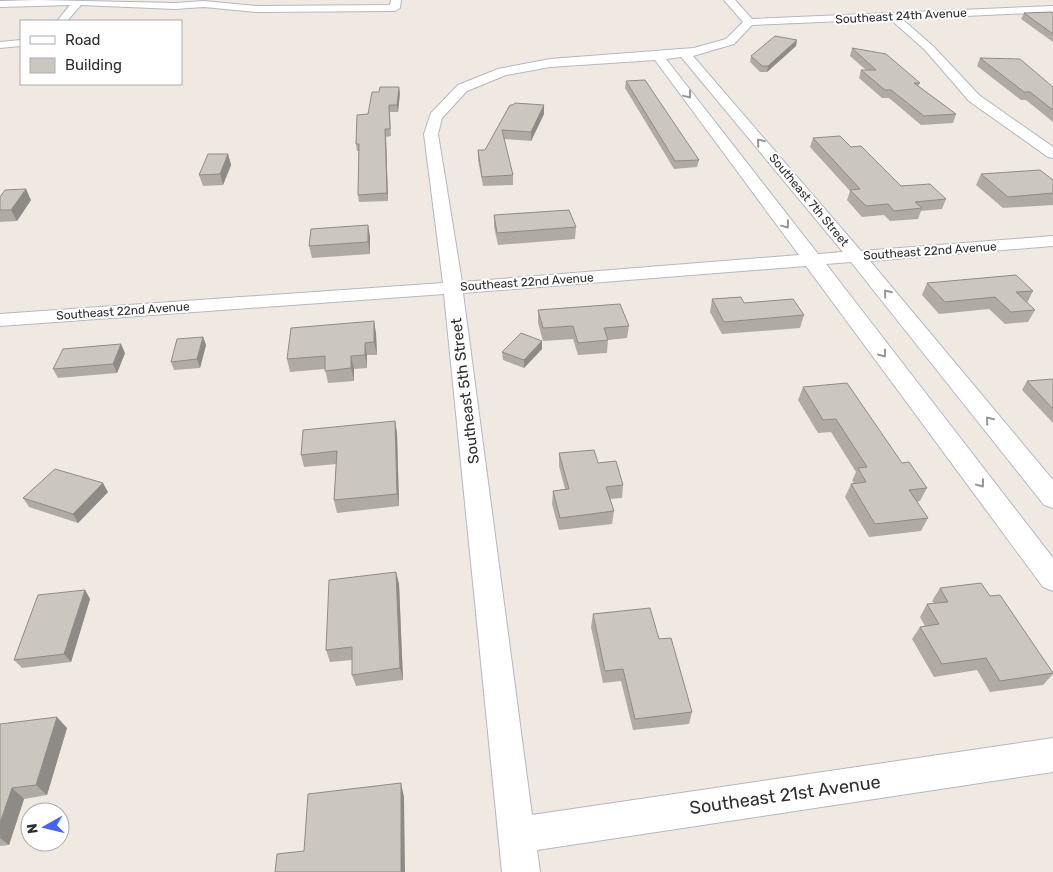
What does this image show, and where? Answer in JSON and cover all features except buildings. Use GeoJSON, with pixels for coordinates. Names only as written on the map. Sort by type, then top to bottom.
{"type":"FeatureCollection","features":[{"type":"Feature","properties":{"kind":"street"},"geometry":{"type":"LineString","coordinates":[[302,8],[307,2],[379,0]]}},
{"type":"Feature","properties":{"kind":"street"},"geometry":{"type":"LineString","coordinates":[[2,4],[126,1],[176,6],[205,2],[256,10],[302,8],[321,10],[395,8],[396,0]]}},
{"type":"Feature","properties":{"kind":"street"},"geometry":{"type":"LineString","coordinates":[[686,54],[717,46],[740,36],[749,22],[729,0]]}},
{"type":"Feature","properties":{"kind":"street"},"geometry":{"type":"LineString","coordinates":[[63,20],[75,2]]}},
{"type":"Feature","properties":{"kind":"street","name":"Southeast 24th Avenue"},"geometry":{"type":"LineString","coordinates":[[749,22],[1053,9]]}},
{"type":"Feature","properties":{"kind":"street"},"geometry":{"type":"LineString","coordinates":[[893,16],[929,48],[974,98],[1053,154]]}},
{"type":"Feature","properties":{"kind":"street"},"geometry":{"type":"LineString","coordinates":[[0,45],[20,43]]}},
{"type":"Feature","properties":{"kind":"street","name":"Southeast 5th Street"},"geometry":{"type":"LineString","coordinates":[[521,872],[453,288],[431,134],[436,117],[448,100],[463,86],[481,78],[519,68],[552,63],[686,54]]}},
{"type":"Feature","properties":{"kind":"street","name":"Southeast 7th Street"},"geometry":{"type":"LineString","coordinates":[[686,54],[856,256],[1053,498]]}},
{"type":"Feature","properties":{"kind":"street"},"geometry":{"type":"LineString","coordinates":[[658,56],[1053,579]]}},
{"type":"Feature","properties":{"kind":"street","name":"Southeast 22nd Avenue"},"geometry":{"type":"LineString","coordinates":[[0,320],[453,288],[1053,241]]}},
{"type":"Feature","properties":{"kind":"street","name":"Southeast 21st Avenue"},"geometry":{"type":"LineString","coordinates":[[517,835],[1053,755]]}}]}
